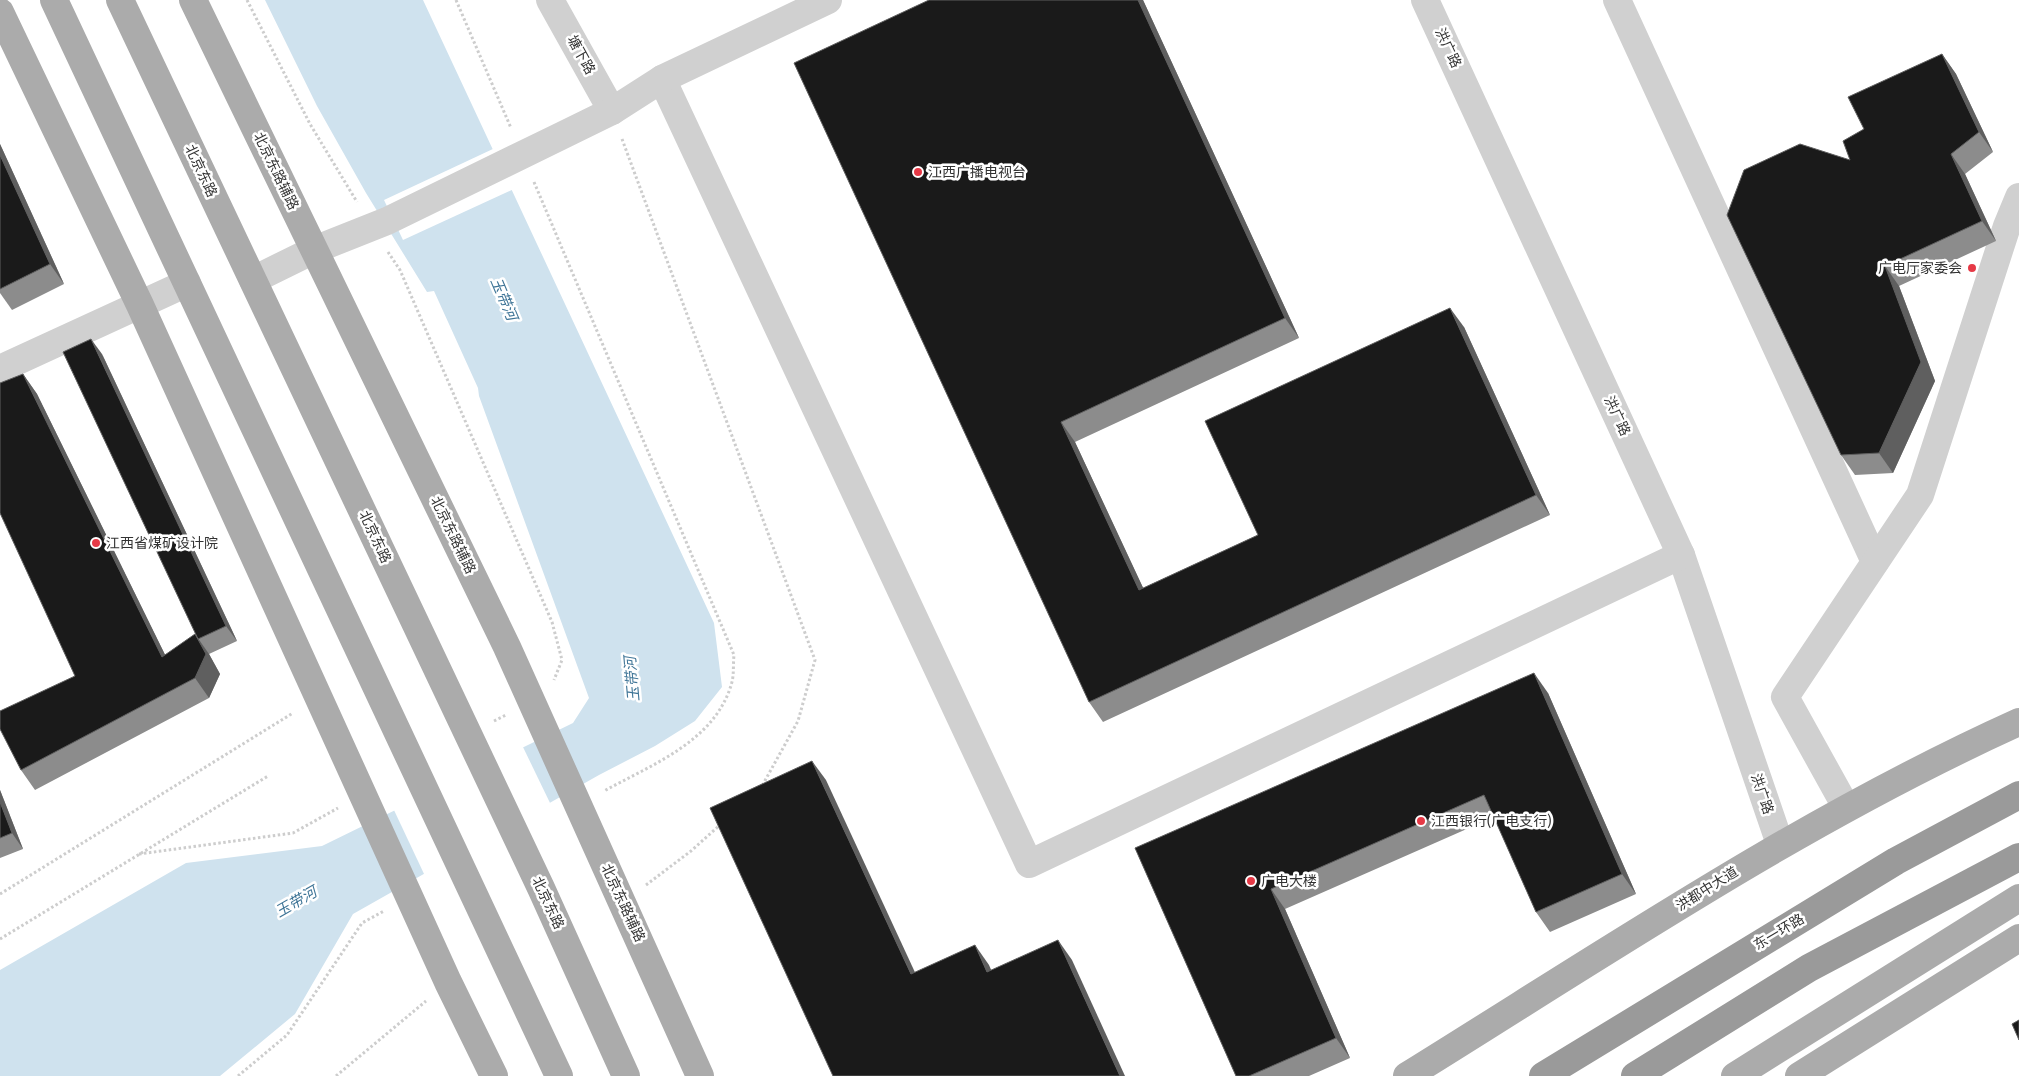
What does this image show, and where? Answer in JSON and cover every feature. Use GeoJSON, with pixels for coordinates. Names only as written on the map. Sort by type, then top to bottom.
{"type":"FeatureCollection","features":[{"type":"Feature","properties":{"kind":"highway","name":"东一环路"},"geometry":{"type":"LineString","coordinates":[[1544,1076],[1896,861],[2019,794]]}},
{"type":"Feature","properties":{"kind":"highway"},"geometry":{"type":"LineString","coordinates":[[1635,1076],[1809,968],[2019,857]]}},
{"type":"Feature","properties":{"kind":"main road"},"geometry":{"type":"LineString","coordinates":[[54,0],[559,1076]]}},
{"type":"Feature","properties":{"kind":"main road","name":"北京东路"},"geometry":{"type":"LineString","coordinates":[[120,0],[541,888],[626,1076]]}},
{"type":"Feature","properties":{"kind":"main road","name":"北京东路辅路"},"geometry":{"type":"LineString","coordinates":[[193,0],[507,647],[623,901],[700,1076]]}},
{"type":"Feature","properties":{"kind":"main road"},"geometry":{"type":"LineString","coordinates":[[0,12],[140,305],[448,982],[494,1076]]}},
{"type":"Feature","properties":{"kind":"main road","name":"洪都中大道"},"geometry":{"type":"LineString","coordinates":[[1407,1076],[1780,844],[1846,807],[1970,744],[2019,723]]}},
{"type":"Feature","properties":{"kind":"main road"},"geometry":{"type":"LineString","coordinates":[[1735,1076],[2019,898]]}},
{"type":"Feature","properties":{"kind":"main road"},"geometry":{"type":"LineString","coordinates":[[1799,1076],[2019,938]]}},
{"type":"Feature","properties":{"kind":"street","name":"塘下路"},"geometry":{"type":"LineString","coordinates":[[550,0],[612,111]]}},
{"type":"Feature","properties":{"kind":"street"},"geometry":{"type":"LineString","coordinates":[[253,280],[314,250],[387,221],[559,138],[612,111],[662,78],[828,0]]}},
{"type":"Feature","properties":{"kind":"street","name":"洪广路"},"geometry":{"type":"LineString","coordinates":[[1425,0],[1681,555],[1780,844]]}},
{"type":"Feature","properties":{"kind":"street"},"geometry":{"type":"LineString","coordinates":[[1617,0],[1875,562]]}},
{"type":"Feature","properties":{"kind":"street"},"geometry":{"type":"LineString","coordinates":[[662,78],[1029,864],[1681,555]]}},
{"type":"Feature","properties":{"kind":"street"},"geometry":{"type":"LineString","coordinates":[[1846,807],[1785,698],[1920,495],[2007,226],[2019,197]]}},
{"type":"Feature","properties":{"kind":"street"},"geometry":{"type":"LineString","coordinates":[[0,369],[188,283]]}},
{"type":"Feature","properties":{"kind":"path"},"geometry":{"type":"LineString","coordinates":[[456,0],[514,136]]}},
{"type":"Feature","properties":{"kind":"path"},"geometry":{"type":"LineString","coordinates":[[612,111],[815,660],[798,721],[761,788]]}},
{"type":"Feature","properties":{"kind":"path"},"geometry":{"type":"LineString","coordinates":[[534,181],[734,655],[732,681],[721,709],[698,737],[598,794]]}},
{"type":"Feature","properties":{"kind":"path"},"geometry":{"type":"LineString","coordinates":[[0,894],[318,696]]}},
{"type":"Feature","properties":{"kind":"path"},"geometry":{"type":"LineString","coordinates":[[0,939],[268,776]]}},
{"type":"Feature","properties":{"kind":"path"},"geometry":{"type":"LineString","coordinates":[[623,901],[691,851],[726,820]]}},
{"type":"Feature","properties":{"kind":"path"},"geometry":{"type":"LineString","coordinates":[[238,1076],[288,1035],[362,923],[388,909]]}},
{"type":"Feature","properties":{"kind":"path"},"geometry":{"type":"LineString","coordinates":[[336,1076],[448,982]]}},
{"type":"Feature","properties":{"kind":"water","name":"玉带河"},"geometry":{"type":"Polygon","coordinates":[[[265,0],[423,0],[714,623],[722,687],[695,721],[655,746],[599,775],[353,914],[295,1014],[220,1076],[0,1076],[0,970],[186,863],[322,846],[573,723],[589,698],[479,396],[478,388],[434,291],[427,292],[366,193],[317,106],[265,0]]]}},
{"type":"Feature","properties":{"kind":"pier"},"geometry":{"type":"Polygon","coordinates":[[[495,148],[514,189],[403,240],[384,200],[495,148]]]}},
{"type":"Feature","properties":{"kind":"pier"},"geometry":{"type":"Polygon","coordinates":[[[522,745],[551,805],[425,876],[393,808],[522,745]]]}},
{"type":"Feature","properties":{"kind":"building"},"geometry":{"type":"Polygon","coordinates":[[[929,0],[1138,0],[1285,318],[1061,422],[1139,590],[1258,535],[1205,421],[1450,308],[1536,495],[1089,702],[794,63],[929,0]]]}},
{"type":"Feature","properties":{"kind":"building"},"geometry":{"type":"Polygon","coordinates":[[[1942,54],[1979,132],[1951,154],[1982,221],[1885,266],[1921,362],[1879,453],[1841,455],[1727,215],[1744,170],[1800,144],[1850,160],[1843,141],[1864,129],[1848,97],[1942,54]]]}},
{"type":"Feature","properties":{"kind":"building"},"geometry":{"type":"Polygon","coordinates":[[[0,155],[50,264],[0,289],[0,155]]]}},
{"type":"Feature","properties":{"kind":"building"},"geometry":{"type":"Polygon","coordinates":[[[91,339],[226,626],[198,639],[63,352],[91,339]]]}},
{"type":"Feature","properties":{"kind":"building"},"geometry":{"type":"Polygon","coordinates":[[[23,374],[162,657],[195,634],[206,654],[195,678],[21,770],[0,729],[0,711],[75,676],[0,513],[0,383],[23,374]]]}},
{"type":"Feature","properties":{"kind":"building","name":"广电大楼"},"geometry":{"type":"Polygon","coordinates":[[[1534,673],[1622,874],[1536,912],[1484,795],[1271,889],[1336,1038],[1249,1076],[1236,1076],[1135,848],[1534,673]]]}},
{"type":"Feature","properties":{"kind":"building"},"geometry":{"type":"Polygon","coordinates":[[[812,761],[911,974],[975,945],[987,972],[1058,940],[1120,1076],[833,1076],[710,808],[812,761]]]}},
{"type":"Feature","properties":{"kind":"building"},"geometry":{"type":"Polygon","coordinates":[[[0,802],[12,833],[0,838],[0,802]]]}},
{"type":"Feature","properties":{"kind":"building"},"geometry":{"type":"Polygon","coordinates":[[[2019,1020],[2019,1040],[2012,1024],[2019,1020]]]}},
{"type":"Feature","properties":{"kind":"place","name":"江西广播电视台"},"geometry":{"type":"Point","coordinates":[918,172]}},
{"type":"Feature","properties":{"kind":"place","name":"广电厅家委会"},"geometry":{"type":"Point","coordinates":[1972,268]}},
{"type":"Feature","properties":{"kind":"place","name":"江西省煤矿设计院"},"geometry":{"type":"Point","coordinates":[96,543]}},
{"type":"Feature","properties":{"kind":"place","name":"江西银行(广电支行)"},"geometry":{"type":"Point","coordinates":[1421,821]}},
{"type":"Feature","properties":{"kind":"place","name":"广电大楼"},"geometry":{"type":"Point","coordinates":[1251,881]}}]}
